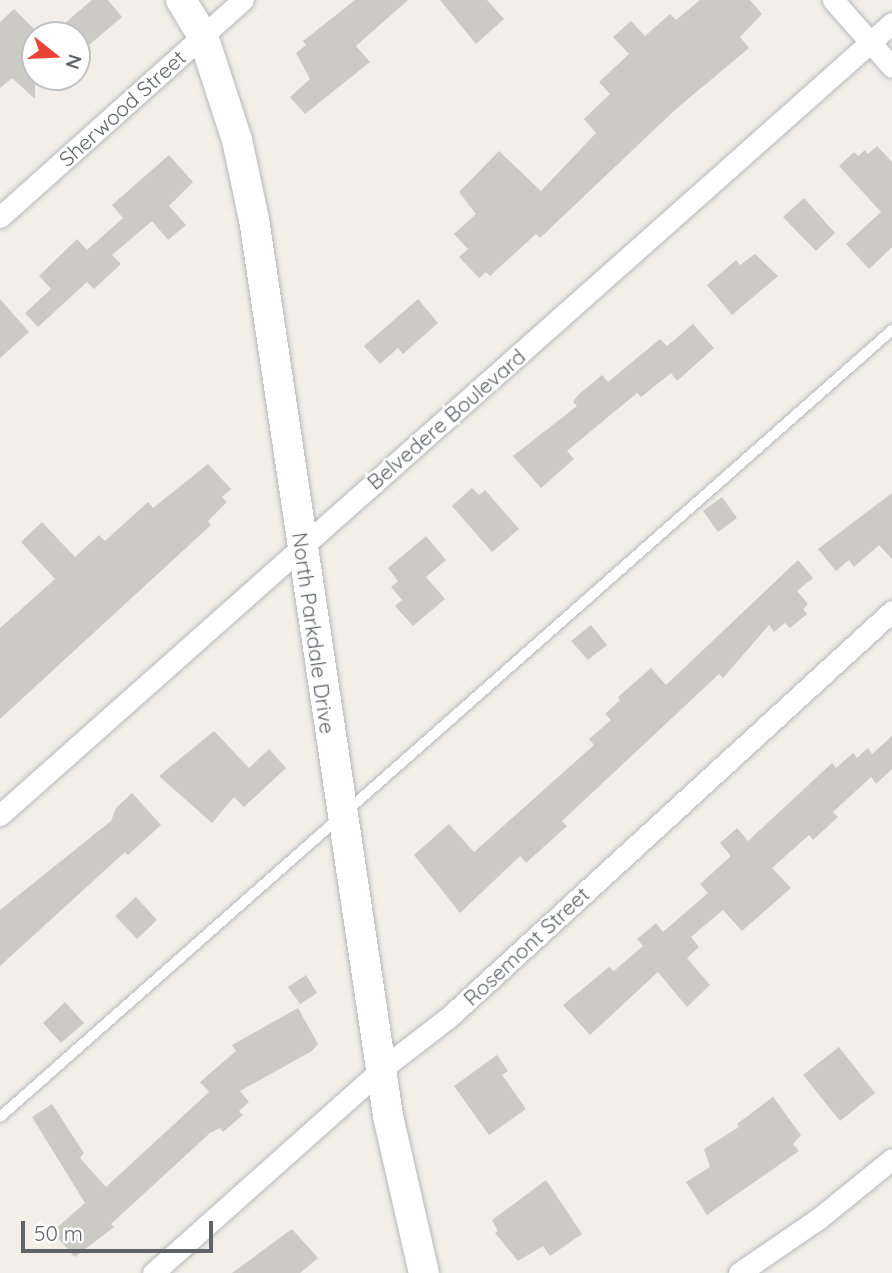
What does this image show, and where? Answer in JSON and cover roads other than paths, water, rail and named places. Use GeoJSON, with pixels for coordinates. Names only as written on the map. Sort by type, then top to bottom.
{"type":"FeatureCollection","features":[{"type":"Feature","properties":{"kind":"street","name":"North Parkdale Drive"},"geometry":{"type":"LineString","coordinates":[[181,0],[203,36],[237,140],[254,219],[341,820],[405,1204],[424,1273]]}},
{"type":"Feature","properties":{"kind":"street","name":"Sherwood Street"},"geometry":{"type":"LineString","coordinates":[[0,217],[243,0]]}},
{"type":"Feature","properties":{"kind":"street"},"geometry":{"type":"LineString","coordinates":[[833,0],[892,66]]}},
{"type":"Feature","properties":{"kind":"street","name":"Belvedere Boulevard"},"geometry":{"type":"LineString","coordinates":[[0,815],[892,23]]}},
{"type":"Feature","properties":{"kind":"street","name":"Rosemont Street"},"geometry":{"type":"LineString","coordinates":[[153,1273],[383,1068],[449,1017],[892,611]]}},
{"type":"Feature","properties":{"kind":"street"},"geometry":{"type":"LineString","coordinates":[[739,1273],[807,1227],[892,1159]]}},
{"type":"Feature","properties":{"kind":"lane"},"geometry":{"type":"LineString","coordinates":[[0,1117],[341,820],[892,330]]}}]}
